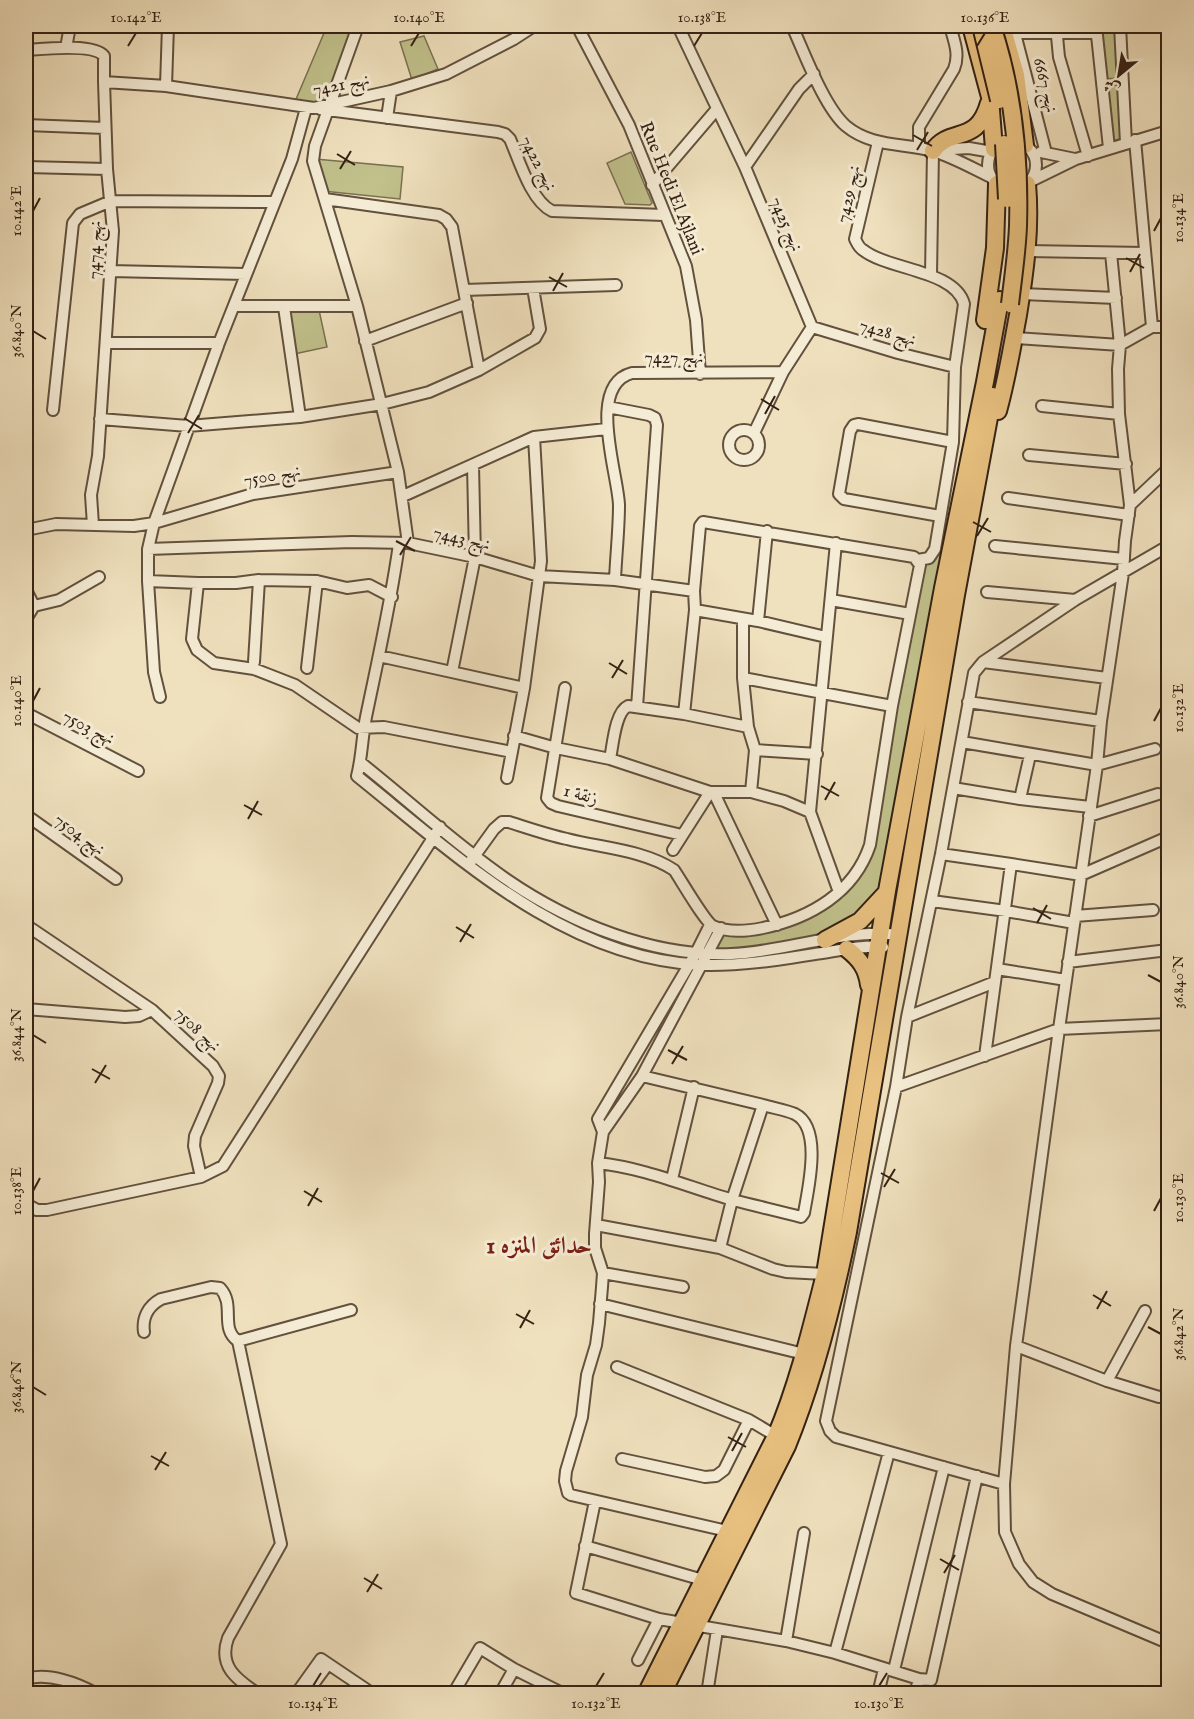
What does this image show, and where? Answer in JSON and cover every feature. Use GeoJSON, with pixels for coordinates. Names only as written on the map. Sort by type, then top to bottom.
{"type":"FeatureCollection","features":[{"type":"Feature","properties":{"kind":"highway"},"geometry":{"type":"LineString","coordinates":[[971,26],[990,97],[993,151]]}},
{"type":"Feature","properties":{"kind":"highway"},"geometry":{"type":"LineString","coordinates":[[980,441],[995,420],[1004,391],[1015,338],[1010,299],[1005,156],[999,102],[981,26]]}},
{"type":"Feature","properties":{"kind":"highway"},"geometry":{"type":"LineString","coordinates":[[662,1694],[704,1580],[792,1400],[825,1274],[887,891],[1010,299],[1018,225],[1018,170],[1004,68],[992,26]]}},
{"type":"Feature","properties":{"kind":"highway"},"geometry":{"type":"LineString","coordinates":[[1011,28],[1027,147]]}},
{"type":"Feature","properties":{"kind":"highway"},"geometry":{"type":"LineString","coordinates":[[926,150],[946,139],[968,133],[975,128],[986,114],[990,97]]}},
{"type":"Feature","properties":{"kind":"highway"},"geometry":{"type":"LineString","coordinates":[[646,1694],[689,1625],[787,1446],[803,1406],[834,1298],[848,1232],[960,577],[980,441],[971,411],[996,248],[994,180]]}},
{"type":"Feature","properties":{"kind":"highway"},"geometry":{"type":"LineString","coordinates":[[1010,299],[1027,250],[1029,183]]}},
{"type":"Feature","properties":{"kind":"highway"},"geometry":{"type":"LineString","coordinates":[[825,940],[860,921],[887,891]]}},
{"type":"Feature","properties":{"kind":"highway"},"geometry":{"type":"LineString","coordinates":[[847,949],[865,968],[869,994]]}},
{"type":"Feature","properties":{"kind":"street"},"geometry":{"type":"LineString","coordinates":[[26,50],[66,48],[70,26]]}},
{"type":"Feature","properties":{"kind":"street"},"geometry":{"type":"LineString","coordinates":[[166,86],[168,26]]}},
{"type":"Feature","properties":{"kind":"street"},"geometry":{"type":"LineString","coordinates":[[358,26],[313,153],[314,166],[357,306],[382,404],[403,496],[404,544],[364,727],[361,763],[357,776],[468,865],[534,911],[571,930],[610,945],[649,957],[702,965],[737,964],[847,949],[879,939]]}},
{"type":"Feature","properties":{"kind":"street","name":"نهج 7421"},"geometry":{"type":"LineString","coordinates":[[328,107],[446,74],[514,39],[534,26]]}},
{"type":"Feature","properties":{"kind":"street","name":"Rue Hedi El Ajlani"},"geometry":{"type":"LineString","coordinates":[[577,26],[628,125],[686,266],[696,320],[700,374]]}},
{"type":"Feature","properties":{"kind":"street","name":"نهج 7425"},"geometry":{"type":"LineString","coordinates":[[678,26],[745,167],[812,327]]}},
{"type":"Feature","properties":{"kind":"street"},"geometry":{"type":"LineString","coordinates":[[792,26],[833,111],[845,125],[859,135],[878,142],[926,150],[957,148],[993,151]]}},
{"type":"Feature","properties":{"kind":"street"},"geometry":{"type":"LineString","coordinates":[[684,714],[695,610],[694,591],[700,526],[703,522],[836,543],[914,557],[918,560],[924,560],[933,555],[953,442],[956,367],[964,304],[962,296],[957,291],[931,275],[926,150],[919,127],[958,59],[950,26]]}},
{"type":"Feature","properties":{"kind":"street"},"geometry":{"type":"LineString","coordinates":[[1120,26],[1123,82],[1152,327]]}},
{"type":"Feature","properties":{"kind":"street"},"geometry":{"type":"LineString","coordinates":[[1011,28],[1096,29],[1108,148]]}},
{"type":"Feature","properties":{"kind":"street","name":"نهج 6667"},"geometry":{"type":"LineString","coordinates":[[1011,28],[1046,153]]}},
{"type":"Feature","properties":{"kind":"street"},"geometry":{"type":"LineString","coordinates":[[1056,30],[1059,57],[1088,156]]}},
{"type":"Feature","properties":{"kind":"street","name":"نهج 7474"},"geometry":{"type":"LineString","coordinates":[[66,48],[102,52],[105,56],[105,128],[113,231],[98,456],[91,495],[93,525]]}},
{"type":"Feature","properties":{"kind":"street"},"geometry":{"type":"LineString","coordinates":[[745,167],[799,89],[814,74]]}},
{"type":"Feature","properties":{"kind":"street","name":"نهج 7421"},"geometry":{"type":"LineString","coordinates":[[104,82],[166,86],[310,108]]}},
{"type":"Feature","properties":{"kind":"street"},"geometry":{"type":"LineString","coordinates":[[1101,82],[1123,82]]}},
{"type":"Feature","properties":{"kind":"street"},"geometry":{"type":"LineString","coordinates":[[387,118],[391,91]]}},
{"type":"Feature","properties":{"kind":"street","name":"نهج 7422"},"geometry":{"type":"LineString","coordinates":[[310,108],[328,107],[387,118],[505,134],[510,139],[537,198],[552,211],[664,215]]}},
{"type":"Feature","properties":{"kind":"street"},"geometry":{"type":"LineString","coordinates":[[160,697],[154,672],[148,581],[148,549],[154,523],[219,343],[310,108]]}},
{"type":"Feature","properties":{"kind":"street"},"geometry":{"type":"LineString","coordinates":[[652,185],[717,110]]}},
{"type":"Feature","properties":{"kind":"street"},"geometry":{"type":"LineString","coordinates":[[26,125],[105,128]]}},
{"type":"Feature","properties":{"kind":"street"},"geometry":{"type":"LineString","coordinates":[[926,150],[1009,189],[1015,189],[1076,159],[1168,131]]}},
{"type":"Feature","properties":{"kind":"street"},"geometry":{"type":"LineString","coordinates":[[994,180],[988,169],[989,160],[993,151],[1009,141],[1046,153],[1076,159]]}},
{"type":"Feature","properties":{"kind":"street","name":"نهج 7429"},"geometry":{"type":"LineString","coordinates":[[878,142],[855,239],[861,249],[871,255],[931,275]]}},
{"type":"Feature","properties":{"kind":"street"},"geometry":{"type":"LineString","coordinates":[[1027,147],[1034,156],[1036,164],[1035,173],[1029,183]]}},
{"type":"Feature","properties":{"kind":"street"},"geometry":{"type":"LineString","coordinates":[[26,167],[107,169]]}},
{"type":"Feature","properties":{"kind":"street"},"geometry":{"type":"LineString","coordinates":[[325,199],[439,214],[446,219],[452,226],[479,370]]}},
{"type":"Feature","properties":{"kind":"street"},"geometry":{"type":"LineString","coordinates":[[53,410],[73,223],[80,214],[111,201],[274,202]]}},
{"type":"Feature","properties":{"kind":"street"},"geometry":{"type":"LineString","coordinates":[[1027,250],[1145,253]]}},
{"type":"Feature","properties":{"kind":"street"},"geometry":{"type":"LineString","coordinates":[[1111,253],[1120,345],[1119,414],[1130,510],[1016,1346],[1004,1484],[1005,1532],[1018,1564],[1033,1582],[1052,1594],[1168,1643]]}},
{"type":"Feature","properties":{"kind":"street"},"geometry":{"type":"LineString","coordinates":[[110,271],[246,274]]}},
{"type":"Feature","properties":{"kind":"street"},"geometry":{"type":"LineString","coordinates":[[464,290],[616,285]]}},
{"type":"Feature","properties":{"kind":"street"},"geometry":{"type":"LineString","coordinates":[[100,419],[188,426],[300,417],[382,404],[429,392],[479,370],[535,338],[540,329],[533,288]]}},
{"type":"Feature","properties":{"kind":"street"},"geometry":{"type":"LineString","coordinates":[[1010,299],[1116,298]]}},
{"type":"Feature","properties":{"kind":"street"},"geometry":{"type":"LineString","coordinates":[[365,341],[467,303]]}},
{"type":"Feature","properties":{"kind":"street"},"geometry":{"type":"LineString","coordinates":[[234,306],[357,306]]}},
{"type":"Feature","properties":{"kind":"street"},"geometry":{"type":"LineString","coordinates":[[284,307],[300,417]]}},
{"type":"Feature","properties":{"kind":"street"},"geometry":{"type":"LineString","coordinates":[[754,433],[783,372],[812,327]]}},
{"type":"Feature","properties":{"kind":"street","name":"نهج 7428"},"geometry":{"type":"LineString","coordinates":[[812,327],[898,353],[956,367]]}},
{"type":"Feature","properties":{"kind":"street"},"geometry":{"type":"LineString","coordinates":[[1015,338],[1120,345],[1152,327],[1168,327]]}},
{"type":"Feature","properties":{"kind":"street"},"geometry":{"type":"LineString","coordinates":[[106,343],[219,343]]}},
{"type":"Feature","properties":{"kind":"street","name":"نهج 7427"},"geometry":{"type":"LineString","coordinates":[[615,580],[619,504],[616,474],[606,429],[608,407],[613,388],[619,379],[632,373],[783,372]]}},
{"type":"Feature","properties":{"kind":"street"},"geometry":{"type":"LineString","coordinates":[[1042,406],[1119,414]]}},
{"type":"Feature","properties":{"kind":"street"},"geometry":{"type":"LineString","coordinates":[[608,407],[649,415],[655,418],[657,424],[637,707]]}},
{"type":"Feature","properties":{"kind":"street"},"geometry":{"type":"LineString","coordinates":[[940,516],[844,499],[839,494],[850,431],[854,425],[858,424],[953,442]]}},
{"type":"Feature","properties":{"kind":"street"},"geometry":{"type":"LineString","coordinates":[[403,496],[534,436],[606,429]]}},
{"type":"Feature","properties":{"kind":"street"},"geometry":{"type":"LineString","coordinates":[[507,778],[524,688],[541,561],[534,436]]}},
{"type":"Feature","properties":{"kind":"street"},"geometry":{"type":"LineString","coordinates":[[1029,455],[1126,464]]}},
{"type":"Feature","properties":{"kind":"street"},"geometry":{"type":"LineString","coordinates":[[452,672],[475,557],[474,465]]}},
{"type":"Feature","properties":{"kind":"street"},"geometry":{"type":"LineString","coordinates":[[1130,510],[1168,469]]}},
{"type":"Feature","properties":{"kind":"street","name":"نهج 7500"},"geometry":{"type":"LineString","coordinates":[[26,530],[56,524],[126,527],[154,523],[253,494],[398,472]]}},
{"type":"Feature","properties":{"kind":"street"},"geometry":{"type":"LineString","coordinates":[[1008,498],[1130,510]]}},
{"type":"Feature","properties":{"kind":"street"},"geometry":{"type":"LineString","coordinates":[[758,621],[767,531]]}},
{"type":"Feature","properties":{"kind":"street","name":"نهج 7443"},"geometry":{"type":"LineString","coordinates":[[148,549],[352,542],[404,544],[475,557],[539,576],[615,580],[694,591]]}},
{"type":"Feature","properties":{"kind":"street"},"geometry":{"type":"LineString","coordinates":[[836,543],[810,812],[839,892]]}},
{"type":"Feature","properties":{"kind":"street"},"geometry":{"type":"LineString","coordinates":[[995,546],[1124,559]]}},
{"type":"Feature","properties":{"kind":"street"},"geometry":{"type":"LineString","coordinates":[[1004,1484],[836,1437],[830,1431],[826,1421],[896,1087],[907,1017],[932,902],[962,742],[971,680],[983,662],[1075,600],[1168,546]]}},
{"type":"Feature","properties":{"kind":"street"},"geometry":{"type":"LineString","coordinates":[[468,865],[494,829],[502,822],[509,822],[564,839],[641,855],[666,865],[674,870],[716,927],[750,931],[795,920],[827,903],[860,868],[870,845],[892,706],[920,565],[918,560]]}},
{"type":"Feature","properties":{"kind":"street"},"geometry":{"type":"LineString","coordinates":[[26,619],[34,606],[59,600],[99,577]]}},
{"type":"Feature","properties":{"kind":"street"},"geometry":{"type":"LineString","coordinates":[[148,581],[236,583],[259,580],[317,581],[347,588],[369,585],[392,597]]}},
{"type":"Feature","properties":{"kind":"street"},"geometry":{"type":"LineString","coordinates":[[254,662],[259,580]]}},
{"type":"Feature","properties":{"kind":"street"},"geometry":{"type":"LineString","coordinates":[[307,668],[317,581]]}},
{"type":"Feature","properties":{"kind":"street"},"geometry":{"type":"LineString","coordinates":[[198,583],[192,639],[197,650],[214,663],[254,669],[295,685],[354,726],[384,727],[512,752]]}},
{"type":"Feature","properties":{"kind":"street"},"geometry":{"type":"LineString","coordinates":[[26,590],[34,606]]}},
{"type":"Feature","properties":{"kind":"street"},"geometry":{"type":"LineString","coordinates":[[987,592],[1075,600]]}},
{"type":"Feature","properties":{"kind":"street"},"geometry":{"type":"LineString","coordinates":[[831,600],[910,614]]}},
{"type":"Feature","properties":{"kind":"street"},"geometry":{"type":"LineString","coordinates":[[695,610],[758,621],[826,637]]}},
{"type":"Feature","properties":{"kind":"street"},"geometry":{"type":"LineString","coordinates":[[743,619],[743,678],[748,727],[755,750],[751,792]]}},
{"type":"Feature","properties":{"kind":"street"},"geometry":{"type":"LineString","coordinates":[[379,657],[524,688]]}},
{"type":"Feature","properties":{"kind":"street"},"geometry":{"type":"LineString","coordinates":[[983,662],[1107,678]]}},
{"type":"Feature","properties":{"kind":"street"},"geometry":{"type":"LineString","coordinates":[[743,678],[892,706]]}},
{"type":"Feature","properties":{"kind":"street","name":"زنقة 1"},"geometry":{"type":"LineString","coordinates":[[565,688],[547,798],[551,803],[682,835]]}},
{"type":"Feature","properties":{"kind":"street"},"geometry":{"type":"LineString","coordinates":[[968,702],[1101,722]]}},
{"type":"Feature","properties":{"kind":"street"},"geometry":{"type":"LineString","coordinates":[[610,759],[619,714],[624,707],[628,706],[748,727]]}},
{"type":"Feature","properties":{"kind":"street","name":"نهج 7503"},"geometry":{"type":"LineString","coordinates":[[26,713],[138,771]]}},
{"type":"Feature","properties":{"kind":"street"},"geometry":{"type":"LineString","coordinates":[[514,736],[556,748],[610,759],[712,792],[751,792],[784,801],[810,812]]}},
{"type":"Feature","properties":{"kind":"street"},"geometry":{"type":"LineString","coordinates":[[962,742],[1097,765],[1155,748]]}},
{"type":"Feature","properties":{"kind":"street"},"geometry":{"type":"LineString","coordinates":[[755,750],[817,754]]}},
{"type":"Feature","properties":{"kind":"street"},"geometry":{"type":"LineString","coordinates":[[1020,799],[1030,754]]}},
{"type":"Feature","properties":{"kind":"street"},"geometry":{"type":"LineString","coordinates":[[361,763],[516,885],[544,902],[625,937],[668,949],[709,954],[771,950],[825,940],[897,941]]}},
{"type":"Feature","properties":{"kind":"street"},"geometry":{"type":"LineString","coordinates":[[953,788],[1090,811],[1158,794]]}},
{"type":"Feature","properties":{"kind":"street"},"geometry":{"type":"LineString","coordinates":[[712,792],[777,925]]}},
{"type":"Feature","properties":{"kind":"street"},"geometry":{"type":"LineString","coordinates":[[673,850],[712,792]]}},
{"type":"Feature","properties":{"kind":"street","name":"نهج 7504"},"geometry":{"type":"LineString","coordinates":[[26,815],[116,879]]}},
{"type":"Feature","properties":{"kind":"street"},"geometry":{"type":"LineString","coordinates":[[26,1204],[37,1210],[47,1209],[201,1177],[223,1166],[440,827]]}},
{"type":"Feature","properties":{"kind":"street"},"geometry":{"type":"LineString","coordinates":[[941,854],[1081,875],[1168,837]]}},
{"type":"Feature","properties":{"kind":"street"},"geometry":{"type":"LineString","coordinates":[[986,1056],[1011,864]]}},
{"type":"Feature","properties":{"kind":"street"},"geometry":{"type":"LineString","coordinates":[[932,902],[1075,920],[1153,910]]}},
{"type":"Feature","properties":{"kind":"street","name":"نهج 7508"},"geometry":{"type":"LineString","coordinates":[[26,925],[152,1010],[205,1057],[219,1076],[195,1136],[194,1146],[201,1177]]}},
{"type":"Feature","properties":{"kind":"street"},"geometry":{"type":"LineString","coordinates":[[603,1132],[598,1119],[696,953],[716,927]]}},
{"type":"Feature","properties":{"kind":"street"},"geometry":{"type":"LineString","coordinates":[[716,927],[709,954],[642,1076],[603,1132],[598,1163],[595,1248],[603,1273],[596,1345],[587,1375],[582,1417],[565,1481],[568,1493],[571,1495],[728,1531]]}},
{"type":"Feature","properties":{"kind":"street"},"geometry":{"type":"LineString","coordinates":[[1068,962],[1168,950]]}},
{"type":"Feature","properties":{"kind":"street"},"geometry":{"type":"LineString","coordinates":[[997,969],[1066,980]]}},
{"type":"Feature","properties":{"kind":"street"},"geometry":{"type":"LineString","coordinates":[[907,1017],[995,982]]}},
{"type":"Feature","properties":{"kind":"street","name":"نهج 7508"},"geometry":{"type":"LineString","coordinates":[[26,1009],[125,1017],[139,1016],[152,1010]]}},
{"type":"Feature","properties":{"kind":"street"},"geometry":{"type":"LineString","coordinates":[[896,1087],[1059,1029],[1168,1024]]}},
{"type":"Feature","properties":{"kind":"street"},"geometry":{"type":"LineString","coordinates":[[598,1163],[616,1165],[672,1179],[732,1200],[801,1217],[804,1213],[812,1145],[802,1119],[796,1114],[763,1105],[642,1076]]}},
{"type":"Feature","properties":{"kind":"street"},"geometry":{"type":"LineString","coordinates":[[672,1179],[694,1088]]}},
{"type":"Feature","properties":{"kind":"street"},"geometry":{"type":"LineString","coordinates":[[720,1248],[732,1200],[763,1105]]}},
{"type":"Feature","properties":{"kind":"street"},"geometry":{"type":"LineString","coordinates":[[596,1225],[720,1248],[773,1269],[794,1273],[825,1274]]}},
{"type":"Feature","properties":{"kind":"street"},"geometry":{"type":"LineString","coordinates":[[603,1273],[682,1287]]}},
{"type":"Feature","properties":{"kind":"street"},"geometry":{"type":"LineString","coordinates":[[144,1332],[143,1322],[154,1303],[172,1296],[211,1287],[220,1288],[226,1294],[228,1330],[238,1341],[281,1544],[223,1650],[225,1662],[234,1675],[258,1694]]}},
{"type":"Feature","properties":{"kind":"street"},"geometry":{"type":"LineString","coordinates":[[600,1304],[804,1354]]}},
{"type":"Feature","properties":{"kind":"street"},"geometry":{"type":"LineString","coordinates":[[238,1341],[351,1310]]}},
{"type":"Feature","properties":{"kind":"street"},"geometry":{"type":"LineString","coordinates":[[1107,1381],[1145,1311]]}},
{"type":"Feature","properties":{"kind":"street"},"geometry":{"type":"LineString","coordinates":[[1016,1346],[1107,1381],[1158,1397],[1168,1396]]}},
{"type":"Feature","properties":{"kind":"street"},"geometry":{"type":"LineString","coordinates":[[617,1367],[749,1420],[776,1436]]}},
{"type":"Feature","properties":{"kind":"street"},"geometry":{"type":"LineString","coordinates":[[622,1459],[705,1477],[716,1476],[724,1470],[749,1420]]}},
{"type":"Feature","properties":{"kind":"street"},"geometry":{"type":"LineString","coordinates":[[835,1653],[889,1452]]}},
{"type":"Feature","properties":{"kind":"street"},"geometry":{"type":"LineString","coordinates":[[878,1694],[889,1670],[944,1467]]}},
{"type":"Feature","properties":{"kind":"street"},"geometry":{"type":"LineString","coordinates":[[595,1501],[576,1593],[659,1619],[786,1641],[835,1653],[919,1679],[932,1679],[976,1476]]}},
{"type":"Feature","properties":{"kind":"street"},"geometry":{"type":"LineString","coordinates":[[786,1641],[804,1533]]}},
{"type":"Feature","properties":{"kind":"street"},"geometry":{"type":"LineString","coordinates":[[585,1546],[704,1580]]}},
{"type":"Feature","properties":{"kind":"street"},"geometry":{"type":"LineString","coordinates":[[638,1660],[659,1619]]}},
{"type":"Feature","properties":{"kind":"street"},"geometry":{"type":"LineString","coordinates":[[710,1693],[717,1630]]}},
{"type":"Feature","properties":{"kind":"street"},"geometry":{"type":"LineString","coordinates":[[453,1694],[480,1648],[546,1690],[564,1694]]}},
{"type":"Feature","properties":{"kind":"street"},"geometry":{"type":"LineString","coordinates":[[303,1692],[324,1661],[373,1694]]}},
{"type":"Feature","properties":{"kind":"street"},"geometry":{"type":"LineString","coordinates":[[500,1694],[514,1670]]}},
{"type":"Feature","properties":{"kind":"street"},"geometry":{"type":"LineString","coordinates":[[26,1679],[39,1676],[75,1683],[97,1694]]}},
{"type":"Feature","properties":{"kind":"street"},"geometry":{"type":"LineString","coordinates":[[915,1694],[919,1679]]}},
{"type":"Feature","properties":{"kind":"street"},"geometry":{"type":"LineString","coordinates":[[57,1694],[58,1680]]}},
{"type":"Feature","properties":{"kind":"green space"},"geometry":{"type":"Polygon","coordinates":[[[327,26],[360,26],[331,101],[311,105],[294,104],[327,26]]]}},
{"type":"Feature","properties":{"kind":"green space"},"geometry":{"type":"Polygon","coordinates":[[[1101,26],[1117,26],[1119,78],[1104,79],[1101,26]]]}},
{"type":"Feature","properties":{"kind":"green space"},"geometry":{"type":"Polygon","coordinates":[[[424,36],[438,69],[412,80],[400,42],[424,36]]]}},
{"type":"Feature","properties":{"kind":"green space"},"geometry":{"type":"Polygon","coordinates":[[[1120,85],[1124,137],[1111,142],[1104,86],[1120,85]]]}},
{"type":"Feature","properties":{"kind":"green space"},"geometry":{"type":"Polygon","coordinates":[[[631,152],[652,203],[650,205],[625,204],[607,163],[631,152]]]}},
{"type":"Feature","properties":{"kind":"green space"},"geometry":{"type":"Polygon","coordinates":[[[315,159],[403,167],[400,199],[323,191],[315,159]]]}},
{"type":"Feature","properties":{"kind":"green space"},"geometry":{"type":"Polygon","coordinates":[[[319,310],[327,347],[294,354],[288,311],[319,310]]]}},
{"type":"Feature","properties":{"kind":"green space"},"geometry":{"type":"Polygon","coordinates":[[[926,552],[941,556],[883,890],[869,908],[823,937],[712,953],[722,934],[813,915],[869,857],[926,552]]]}},
{"type":"Feature","properties":{"kind":"district","name":"حدائق المنزه 1"},"geometry":{"type":"Point","coordinates":[539,1245]}}]}
